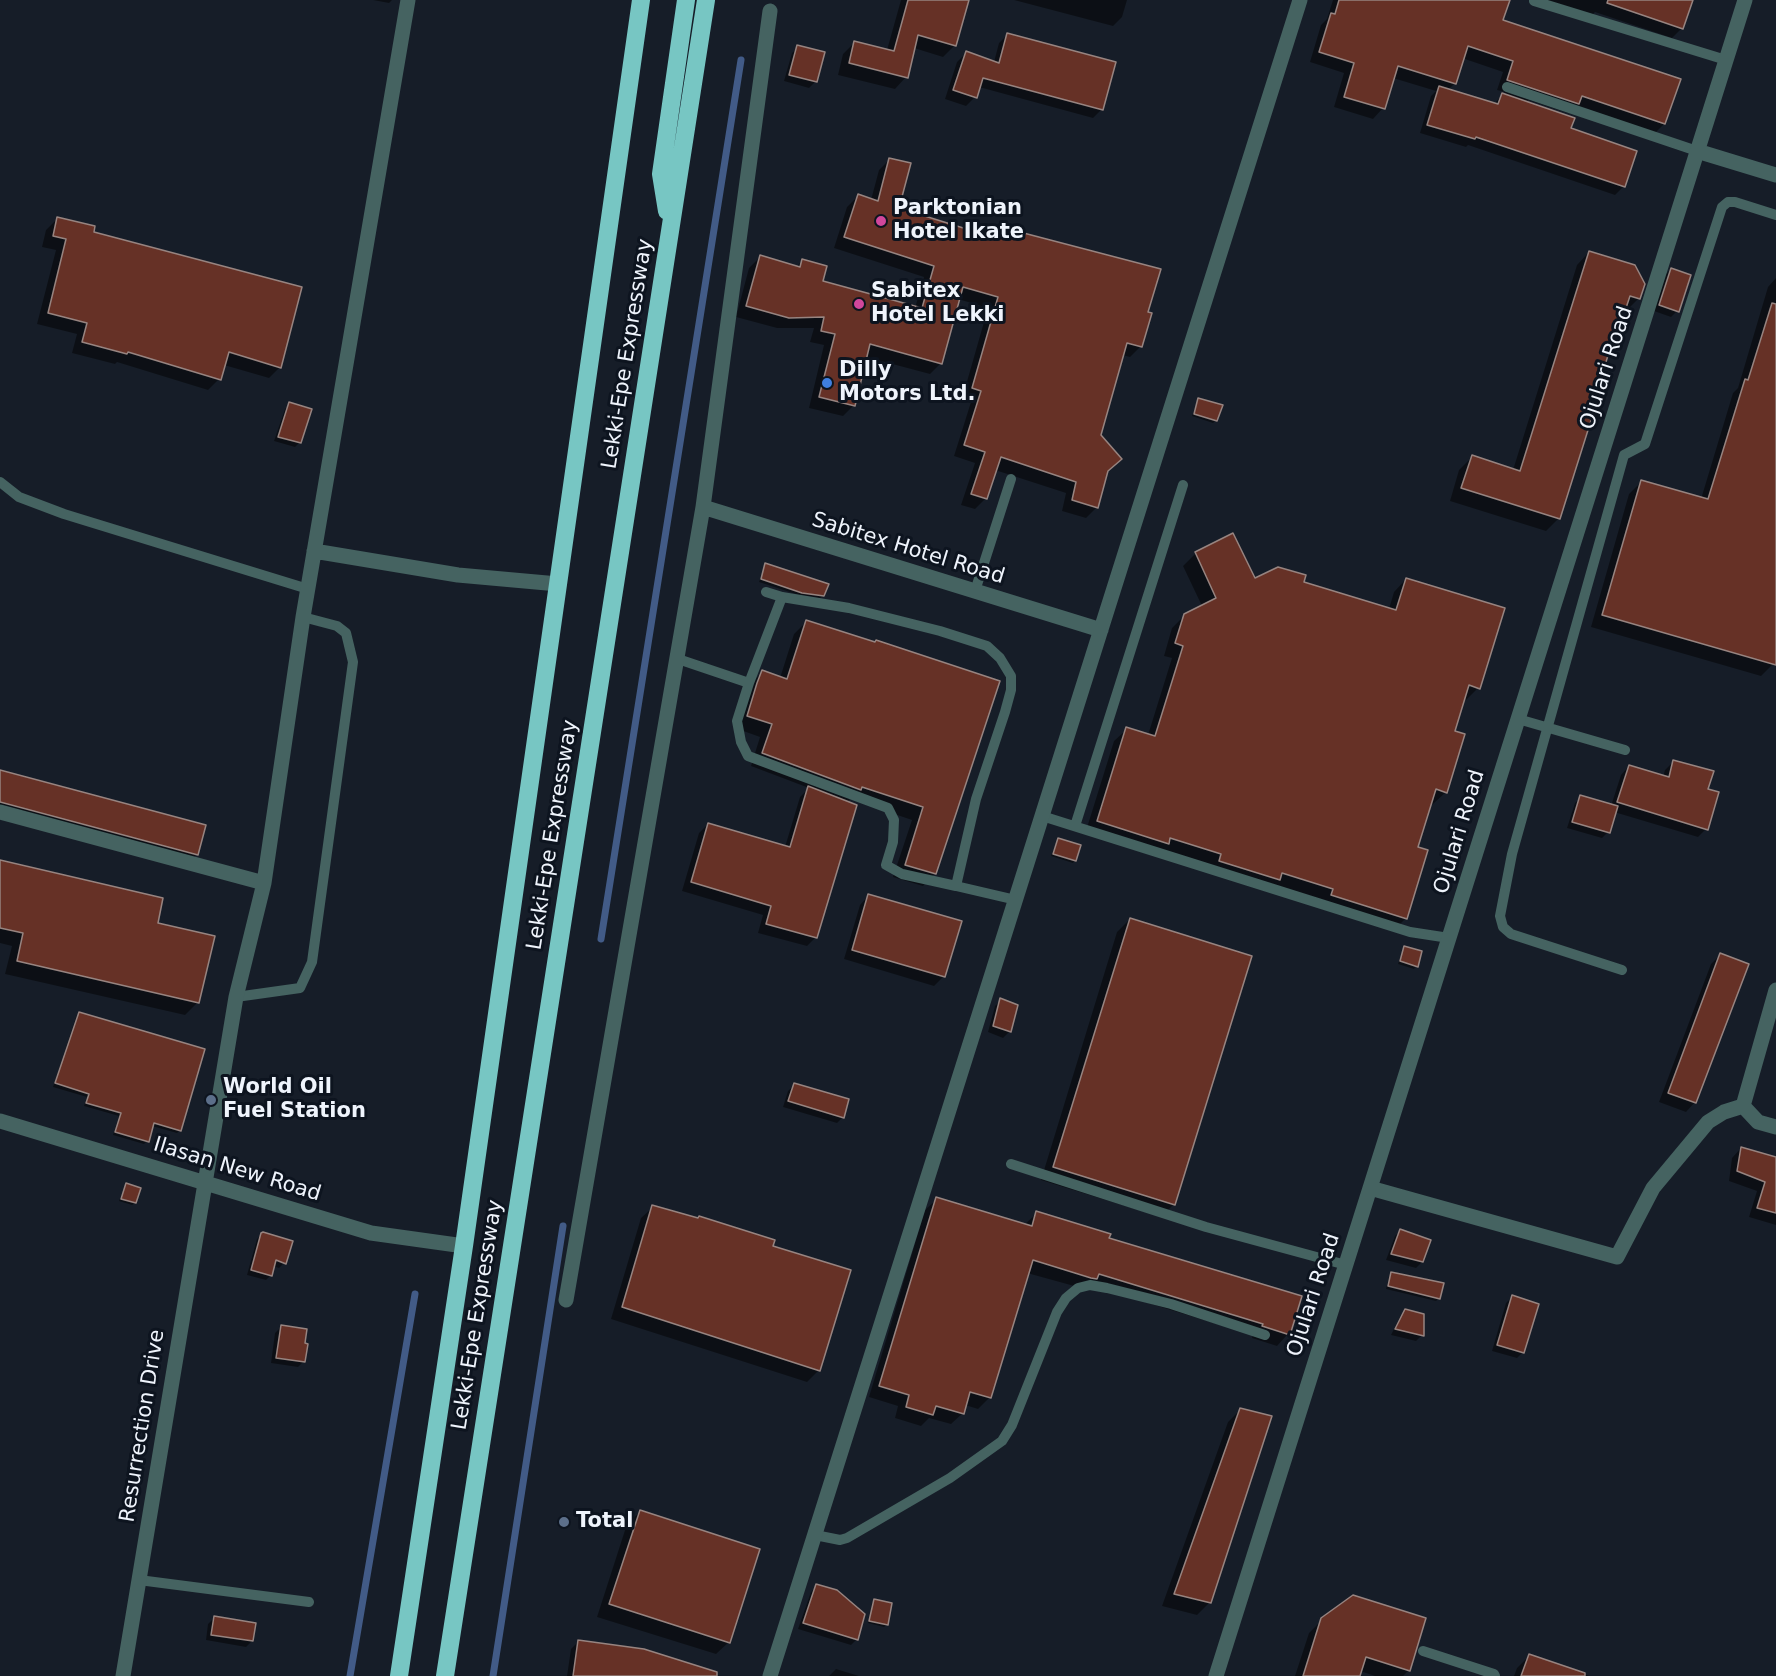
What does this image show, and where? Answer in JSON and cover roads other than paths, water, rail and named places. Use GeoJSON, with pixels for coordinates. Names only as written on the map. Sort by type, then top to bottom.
{"type":"FeatureCollection","features":[{"type":"Feature","properties":{"kind":"highway","name":"Lekki-Epe Expressway"},"geometry":{"type":"LineString","coordinates":[[399,1676],[464,1246],[641,0]]}},
{"type":"Feature","properties":{"kind":"highway"},"geometry":{"type":"LineString","coordinates":[[670,228],[661,174],[686,0]]}},
{"type":"Feature","properties":{"kind":"highway","name":"Lekki-Epe Expressway"},"geometry":{"type":"LineString","coordinates":[[445,1676],[706,0]]}},
{"type":"Feature","properties":{"kind":"street","name":"Resurrection Drive"},"geometry":{"type":"LineString","coordinates":[[123,1676],[236,997],[264,882],[303,618],[408,0]]}},
{"type":"Feature","properties":{"kind":"street"},"geometry":{"type":"LineString","coordinates":[[770,1676],[1300,0]]}},
{"type":"Feature","properties":{"kind":"street","name":"Ojulari Road"},"geometry":{"type":"LineString","coordinates":[[1216,1676],[1745,0]]}},
{"type":"Feature","properties":{"kind":"street"},"geometry":{"type":"LineString","coordinates":[[566,1300],[703,507],[770,11]]}},
{"type":"Feature","properties":{"kind":"street"},"geometry":{"type":"LineString","coordinates":[[1697,151],[1776,175]]}},
{"type":"Feature","properties":{"kind":"street","name":"Sabitex Hotel Road"},"geometry":{"type":"LineString","coordinates":[[703,507],[1101,630]]}},
{"type":"Feature","properties":{"kind":"street"},"geometry":{"type":"LineString","coordinates":[[314,551],[458,574],[558,584]]}},
{"type":"Feature","properties":{"kind":"street"},"geometry":{"type":"LineString","coordinates":[[0,812],[264,882]]}},
{"type":"Feature","properties":{"kind":"street"},"geometry":{"type":"LineString","coordinates":[[1743,1106],[1776,990]]}},
{"type":"Feature","properties":{"kind":"street"},"geometry":{"type":"LineString","coordinates":[[1370,1188],[1617,1257],[1653,1188],[1708,1122],[1724,1112],[1743,1106]]}},
{"type":"Feature","properties":{"kind":"street"},"geometry":{"type":"LineString","coordinates":[[1743,1106],[1758,1122],[1776,1127]]}},
{"type":"Feature","properties":{"kind":"street","name":"Ilasan New Road"},"geometry":{"type":"LineString","coordinates":[[0,1121],[371,1233],[464,1246]]}},
{"type":"Feature","properties":{"kind":"lane"},"geometry":{"type":"LineString","coordinates":[[1534,1],[1726,60]]}},
{"type":"Feature","properties":{"kind":"lane"},"geometry":{"type":"LineString","coordinates":[[1507,87],[1697,151]]}},
{"type":"Feature","properties":{"kind":"lane"},"geometry":{"type":"LineString","coordinates":[[1622,970],[1511,934],[1503,927],[1500,916],[1512,854],[1624,455],[1645,444],[1722,207],[1728,202],[1735,202],[1776,215]]}},
{"type":"Feature","properties":{"kind":"lane"},"geometry":{"type":"LineString","coordinates":[[975,591],[1011,479]]}},
{"type":"Feature","properties":{"kind":"lane"},"geometry":{"type":"LineString","coordinates":[[0,482],[19,497],[64,514],[308,589]]}},
{"type":"Feature","properties":{"kind":"lane"},"geometry":{"type":"LineString","coordinates":[[1075,826],[1183,485]]}},
{"type":"Feature","properties":{"kind":"lane"},"geometry":{"type":"LineString","coordinates":[[766,592],[782,597],[849,608],[940,631],[987,646],[1000,658],[1011,676],[1011,690],[976,799],[956,886]]}},
{"type":"Feature","properties":{"kind":"lane"},"geometry":{"type":"LineString","coordinates":[[782,597],[737,721],[741,742],[748,756],[888,808],[894,820],[894,831],[886,865],[902,874],[1016,900]]}},
{"type":"Feature","properties":{"kind":"lane"},"geometry":{"type":"LineString","coordinates":[[236,997],[300,988],[312,962],[353,662],[346,633],[337,626],[303,618]]}},
{"type":"Feature","properties":{"kind":"lane"},"geometry":{"type":"LineString","coordinates":[[678,659],[749,683]]}},
{"type":"Feature","properties":{"kind":"lane"},"geometry":{"type":"LineString","coordinates":[[1518,719],[1625,750]]}},
{"type":"Feature","properties":{"kind":"lane"},"geometry":{"type":"LineString","coordinates":[[1042,816],[1410,933],[1449,938]]}},
{"type":"Feature","properties":{"kind":"lane"},"geometry":{"type":"LineString","coordinates":[[1011,1164],[1206,1227],[1346,1265]]}},
{"type":"Feature","properties":{"kind":"lane"},"geometry":{"type":"LineString","coordinates":[[815,1535],[840,1540],[847,1538],[950,1478],[1002,1441],[1012,1425],[1057,1312],[1066,1298],[1078,1288],[1090,1285],[1171,1304],[1265,1335]]}},
{"type":"Feature","properties":{"kind":"lane"},"geometry":{"type":"LineString","coordinates":[[139,1580],[309,1602]]}},
{"type":"Feature","properties":{"kind":"lane"},"geometry":{"type":"LineString","coordinates":[[1423,1651],[1495,1676]]}},
{"type":"Feature","properties":{"kind":"waterway"},"geometry":{"type":"LineString","coordinates":[[601,939],[741,60]]}},
{"type":"Feature","properties":{"kind":"waterway"},"geometry":{"type":"LineString","coordinates":[[493,1676],[563,1226]]}},
{"type":"Feature","properties":{"kind":"waterway"},"geometry":{"type":"LineString","coordinates":[[350,1676],[415,1294]]}},
{"type":"Feature","properties":{"kind":"place","name":"Parktonian Hotel Ikate"},"geometry":{"type":"Point","coordinates":[881,221]}},
{"type":"Feature","properties":{"kind":"place","name":"Sabitex Hotel Lekki"},"geometry":{"type":"Point","coordinates":[859,304]}},
{"type":"Feature","properties":{"kind":"place","name":"Dilly Motors Ltd."},"geometry":{"type":"Point","coordinates":[827,383]}},
{"type":"Feature","properties":{"kind":"place","name":"World Oil Fuel Station"},"geometry":{"type":"Point","coordinates":[211,1100]}},
{"type":"Feature","properties":{"kind":"place","name":"Total"},"geometry":{"type":"Point","coordinates":[564,1522]}}]}
